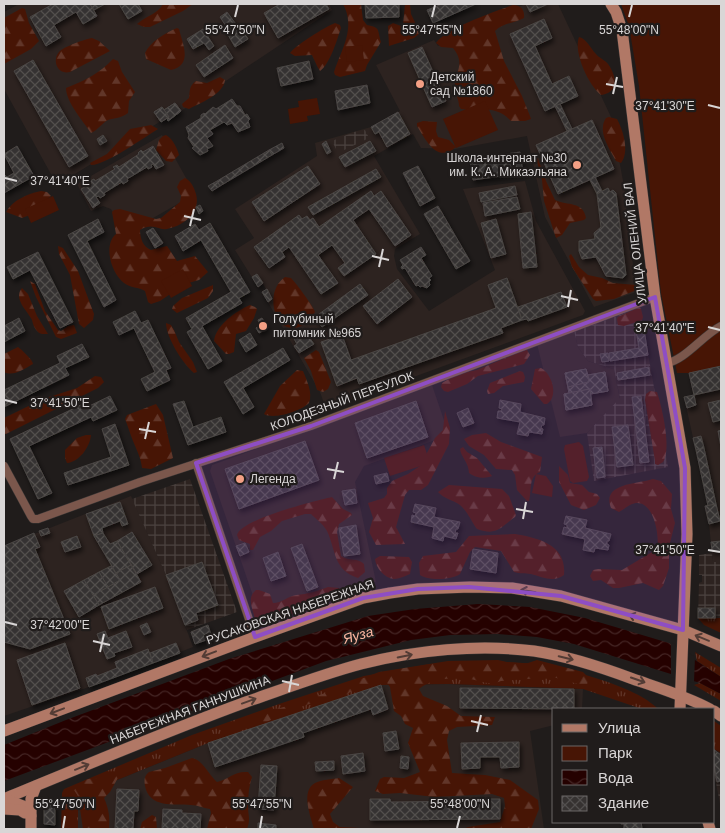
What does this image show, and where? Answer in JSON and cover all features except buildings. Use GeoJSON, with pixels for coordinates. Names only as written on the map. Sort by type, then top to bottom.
{"type":"FeatureCollection","features":[{"type":"Feature","properties":{"kind":"main road","name":"УЛИЦА ОЛЕНИЙ ВАЛ"},"geometry":{"type":"LineString","coordinates":[[611,4],[616,12],[625,45],[655,297],[685,468],[687,534],[680,708]]}},
{"type":"Feature","properties":{"kind":"main road","name":"РУСАКОВСКАЯ НАБЕРЕЖНАЯ"},"geometry":{"type":"LineString","coordinates":[[4,731],[363,598],[390,593],[469,587],[512,588],[561,596],[683,630],[721,646]]}},
{"type":"Feature","properties":{"kind":"main road","name":"НАБЕРЕЖНАЯ ГАННУШКИНА"},"geometry":{"type":"LineString","coordinates":[[4,799],[187,723],[275,692],[362,664],[429,651],[488,649],[534,651],[596,666],[680,695],[708,708]]}},
{"type":"Feature","properties":{"kind":"main road"},"geometry":{"type":"LineString","coordinates":[[31,829],[32,795],[36,786]]}},
{"type":"Feature","properties":{"kind":"main road"},"geometry":{"type":"LineString","coordinates":[[4,799],[23,806],[31,816]]}},
{"type":"Feature","properties":{"kind":"main road"},"geometry":{"type":"LineString","coordinates":[[4,809],[20,810],[31,816]]}},
{"type":"Feature","properties":{"kind":"street","name":"КОЛОДЕЗНЫЙ ПЕРЕУЛОК"},"geometry":{"type":"LineString","coordinates":[[4,466],[33,519],[311,426],[655,297]]}},
{"type":"Feature","properties":{"kind":"street"},"geometry":{"type":"LineString","coordinates":[[667,363],[677,362],[691,348],[721,326]]}},
{"type":"Feature","properties":{"kind":"street"},"geometry":{"type":"LineString","coordinates":[[196,463],[255,637]]}},
{"type":"Feature","properties":{"kind":"highlighted area"},"geometry":{"type":"Polygon","coordinates":[[[655,297],[685,468],[683,630],[561,596],[469,587],[418,589],[363,598],[255,637],[196,463],[311,426],[655,297]]]}},
{"type":"Feature","properties":{"kind":"shaded area"},"geometry":{"type":"Polygon","coordinates":[[[19,4],[329,4],[332,10],[168,121],[166,118],[57,185],[4,89],[4,12],[19,4]]]}},
{"type":"Feature","properties":{"kind":"shaded area"},"geometry":{"type":"Polygon","coordinates":[[[525,4],[558,4],[611,117],[624,186],[636,292],[594,307],[545,217],[527,136],[455,149],[421,148],[413,134],[374,156],[420,234],[395,249],[394,256],[397,269],[429,311],[495,270],[463,189],[525,181],[536,221],[585,311],[583,315],[326,409],[320,392],[262,292],[266,289],[263,284],[258,287],[235,250],[254,238],[235,209],[317,156],[315,143],[371,127],[400,111],[376,65],[434,40],[438,46],[525,4]]]}},
{"type":"Feature","properties":{"kind":"shaded area"},"geometry":{"type":"Polygon","coordinates":[[[365,130],[369,138],[338,153],[332,141],[354,132],[365,130]]]}},
{"type":"Feature","properties":{"kind":"shaded area"},"geometry":{"type":"Polygon","coordinates":[[[162,135],[195,194],[125,234],[111,209],[103,206],[91,211],[77,184],[162,135]]]}},
{"type":"Feature","properties":{"kind":"shaded area"},"geometry":{"type":"Polygon","coordinates":[[[640,308],[668,467],[594,481],[587,433],[620,398],[614,369],[588,361],[578,347],[574,331],[640,308]]]}},
{"type":"Feature","properties":{"kind":"shaded area"},"geometry":{"type":"Polygon","coordinates":[[[574,331],[578,347],[588,361],[614,369],[620,399],[587,433],[560,437],[537,344],[574,331]]]}},
{"type":"Feature","properties":{"kind":"shaded area"},"geometry":{"type":"Polygon","coordinates":[[[721,366],[721,562],[713,563],[705,506],[708,505],[684,397],[694,395],[689,373],[721,366]]]}},
{"type":"Feature","properties":{"kind":"shaded area"},"geometry":{"type":"Polygon","coordinates":[[[432,385],[449,435],[364,466],[355,482],[376,582],[262,622],[210,471],[212,465],[432,385]]]}},
{"type":"Feature","properties":{"kind":"shaded area"},"geometry":{"type":"Polygon","coordinates":[[[190,479],[237,612],[187,630],[166,575],[132,499],[190,479]]]}},
{"type":"Feature","properties":{"kind":"shaded area"},"geometry":{"type":"Polygon","coordinates":[[[131,496],[166,575],[193,647],[89,687],[4,716],[4,546],[131,496]]]}},
{"type":"Feature","properties":{"kind":"shaded area"},"geometry":{"type":"Polygon","coordinates":[[[712,553],[713,562],[721,562],[721,618],[698,618],[699,583],[702,582],[702,575],[699,575],[699,555],[712,553]]]}},
{"type":"Feature","properties":{"kind":"shaded area"},"geometry":{"type":"Polygon","coordinates":[[[448,684],[583,689],[582,708],[552,708],[552,726],[530,731],[544,829],[78,829],[78,796],[208,743],[381,685],[448,684]]]}},
{"type":"Feature","properties":{"kind":"shaded area"},"geometry":{"type":"Polygon","coordinates":[[[715,750],[721,753],[721,809],[715,777],[715,750]]]}},
{"type":"Feature","properties":{"kind":"green space"},"geometry":{"type":"Polygon","coordinates":[[[163,4],[193,4],[150,27],[137,24],[159,10],[163,4]]]}},
{"type":"Feature","properties":{"kind":"green space"},"geometry":{"type":"Polygon","coordinates":[[[343,4],[361,4],[363,20],[367,25],[378,30],[381,42],[365,71],[340,77],[335,75],[334,72],[348,30],[347,13],[343,4]]]}},
{"type":"Feature","properties":{"kind":"green space"},"geometry":{"type":"Polygon","coordinates":[[[405,4],[410,4],[411,14],[420,33],[414,38],[389,46],[388,26],[393,23],[403,25],[405,4]]]}},
{"type":"Feature","properties":{"kind":"green space"},"geometry":{"type":"Polygon","coordinates":[[[621,4],[721,4],[721,366],[689,373],[677,373],[661,293],[639,86],[629,26],[621,4]]]}},
{"type":"Feature","properties":{"kind":"green space"},"geometry":{"type":"Polygon","coordinates":[[[513,5],[522,8],[524,18],[502,26],[495,31],[504,61],[522,96],[531,119],[525,121],[511,121],[499,112],[461,109],[455,87],[459,59],[453,48],[441,47],[436,43],[460,26],[513,5]]]}},
{"type":"Feature","properties":{"kind":"green space"},"geometry":{"type":"Polygon","coordinates":[[[22,8],[25,9],[29,23],[39,41],[31,49],[4,64],[4,18],[22,8]]]}},
{"type":"Feature","properties":{"kind":"green space"},"geometry":{"type":"Polygon","coordinates":[[[335,23],[340,25],[341,28],[330,57],[324,68],[320,71],[312,55],[295,56],[290,53],[311,36],[335,23]]]}},
{"type":"Feature","properties":{"kind":"green space"},"geometry":{"type":"Polygon","coordinates":[[[177,28],[179,29],[185,54],[182,64],[171,70],[146,59],[145,53],[150,45],[163,35],[177,28]]]}},
{"type":"Feature","properties":{"kind":"green space"},"geometry":{"type":"Polygon","coordinates":[[[579,37],[611,69],[615,83],[607,94],[601,95],[596,91],[587,77],[578,51],[579,37]]]}},
{"type":"Feature","properties":{"kind":"green space"},"geometry":{"type":"Polygon","coordinates":[[[92,38],[99,41],[110,51],[70,72],[59,69],[56,59],[59,52],[74,44],[92,38]]]}},
{"type":"Feature","properties":{"kind":"green space"},"geometry":{"type":"Polygon","coordinates":[[[362,45],[364,60],[347,62],[345,47],[362,45]]]}},
{"type":"Feature","properties":{"kind":"green space"},"geometry":{"type":"Polygon","coordinates":[[[113,59],[118,61],[122,72],[135,92],[129,101],[128,113],[108,120],[91,133],[72,105],[66,88],[91,76],[113,59]]]}},
{"type":"Feature","properties":{"kind":"green space"},"geometry":{"type":"Polygon","coordinates":[[[220,77],[225,80],[224,85],[216,94],[189,109],[183,107],[182,104],[189,98],[190,88],[196,81],[207,83],[220,77]]]}},
{"type":"Feature","properties":{"kind":"green space"},"geometry":{"type":"Polygon","coordinates":[[[317,98],[320,114],[307,116],[308,121],[290,124],[288,109],[299,107],[298,101],[317,98]]]}},
{"type":"Feature","properties":{"kind":"green space"},"geometry":{"type":"Polygon","coordinates":[[[485,101],[498,130],[456,148],[443,119],[485,101]]]}},
{"type":"Feature","properties":{"kind":"green space"},"geometry":{"type":"Polygon","coordinates":[[[606,118],[617,119],[623,135],[625,153],[621,163],[616,161],[603,134],[604,123],[606,118]]]}},
{"type":"Feature","properties":{"kind":"green space"},"geometry":{"type":"Polygon","coordinates":[[[423,121],[437,122],[436,131],[438,137],[449,140],[456,147],[449,152],[438,152],[428,143],[417,126],[417,123],[423,121]]]}},
{"type":"Feature","properties":{"kind":"green space"},"geometry":{"type":"Polygon","coordinates":[[[151,125],[158,129],[105,161],[91,165],[90,163],[107,154],[130,129],[151,125]]]}},
{"type":"Feature","properties":{"kind":"green space"},"geometry":{"type":"Polygon","coordinates":[[[166,135],[171,139],[179,155],[172,162],[166,161],[156,150],[159,140],[166,135]]]}},
{"type":"Feature","properties":{"kind":"green space"},"geometry":{"type":"Polygon","coordinates":[[[535,154],[555,200],[578,206],[582,209],[586,218],[570,223],[562,235],[556,238],[544,201],[542,180],[535,154]]]}},
{"type":"Feature","properties":{"kind":"green space"},"geometry":{"type":"Polygon","coordinates":[[[185,178],[189,181],[196,194],[197,201],[194,212],[179,225],[167,229],[149,227],[140,230],[142,242],[151,250],[167,246],[177,261],[195,256],[208,272],[199,280],[185,284],[160,301],[151,304],[148,302],[145,291],[124,283],[115,273],[112,266],[109,252],[112,239],[116,234],[112,212],[120,209],[156,219],[161,218],[180,202],[181,196],[177,187],[180,181],[185,178]]]}},
{"type":"Feature","properties":{"kind":"green space"},"geometry":{"type":"Polygon","coordinates":[[[41,191],[47,192],[51,196],[30,215],[22,218],[6,212],[12,204],[21,198],[41,191]]]}},
{"type":"Feature","properties":{"kind":"green space"},"geometry":{"type":"Polygon","coordinates":[[[53,196],[59,210],[31,223],[25,209],[53,196]]]}},
{"type":"Feature","properties":{"kind":"green space"},"geometry":{"type":"Polygon","coordinates":[[[58,246],[63,248],[78,271],[94,314],[93,320],[84,328],[79,324],[70,275],[59,254],[58,246]]]}},
{"type":"Feature","properties":{"kind":"green space"},"geometry":{"type":"Polygon","coordinates":[[[571,254],[579,267],[588,275],[613,283],[636,285],[639,289],[614,299],[596,301],[572,267],[569,256],[571,254]]]}},
{"type":"Feature","properties":{"kind":"green space"},"geometry":{"type":"Polygon","coordinates":[[[183,269],[192,286],[171,298],[161,281],[183,269]]]}},
{"type":"Feature","properties":{"kind":"green space"},"geometry":{"type":"Polygon","coordinates":[[[285,277],[291,278],[315,312],[304,324],[293,328],[285,326],[278,318],[274,308],[277,286],[285,277]]]}},
{"type":"Feature","properties":{"kind":"green space"},"geometry":{"type":"Polygon","coordinates":[[[30,281],[35,284],[45,311],[58,330],[61,331],[68,326],[74,325],[77,333],[61,339],[56,337],[30,281]]]}},
{"type":"Feature","properties":{"kind":"green space"},"geometry":{"type":"Polygon","coordinates":[[[213,285],[213,291],[208,298],[177,313],[172,309],[182,298],[213,285]]]}},
{"type":"Feature","properties":{"kind":"green space"},"geometry":{"type":"Polygon","coordinates":[[[22,288],[28,294],[37,316],[48,334],[39,333],[35,329],[20,300],[19,296],[22,288]]]}},
{"type":"Feature","properties":{"kind":"green space"},"geometry":{"type":"Polygon","coordinates":[[[250,305],[257,309],[254,318],[246,331],[236,334],[234,352],[226,354],[214,341],[218,329],[228,319],[250,305]]]}},
{"type":"Feature","properties":{"kind":"green space"},"geometry":{"type":"Polygon","coordinates":[[[639,307],[643,317],[642,320],[624,326],[618,325],[618,317],[639,307]]]}},
{"type":"Feature","properties":{"kind":"green space"},"geometry":{"type":"Polygon","coordinates":[[[166,323],[171,325],[197,372],[194,373],[180,357],[172,343],[166,323]]]}},
{"type":"Feature","properties":{"kind":"green space"},"geometry":{"type":"Polygon","coordinates":[[[18,347],[33,364],[15,373],[4,372],[4,354],[18,347]]]}},
{"type":"Feature","properties":{"kind":"green space"},"geometry":{"type":"Polygon","coordinates":[[[316,350],[319,352],[331,382],[328,389],[323,392],[317,390],[311,371],[304,358],[316,350]]]}},
{"type":"Feature","properties":{"kind":"green space"},"geometry":{"type":"Polygon","coordinates":[[[527,350],[530,355],[524,364],[478,376],[467,384],[448,392],[444,391],[441,387],[442,383],[457,374],[477,370],[527,350]]]}},
{"type":"Feature","properties":{"kind":"green space"},"geometry":{"type":"Polygon","coordinates":[[[541,368],[548,375],[553,385],[553,396],[547,404],[544,404],[531,389],[535,369],[541,368]]]}},
{"type":"Feature","properties":{"kind":"green space"},"geometry":{"type":"Polygon","coordinates":[[[297,370],[303,371],[308,383],[310,391],[309,403],[287,414],[268,416],[264,414],[280,386],[297,370]]]}},
{"type":"Feature","properties":{"kind":"green space"},"geometry":{"type":"Polygon","coordinates":[[[520,371],[523,372],[525,377],[524,382],[503,386],[494,393],[488,394],[487,391],[490,383],[520,371]]]}},
{"type":"Feature","properties":{"kind":"green space"},"geometry":{"type":"Polygon","coordinates":[[[95,376],[101,377],[104,382],[98,388],[4,434],[4,418],[43,399],[77,388],[95,376]]]}},
{"type":"Feature","properties":{"kind":"green space"},"geometry":{"type":"Polygon","coordinates":[[[650,391],[657,392],[665,428],[666,456],[663,462],[658,465],[655,464],[645,400],[646,394],[650,391]]]}},
{"type":"Feature","properties":{"kind":"green space"},"geometry":{"type":"Polygon","coordinates":[[[156,404],[163,415],[173,458],[151,469],[142,468],[125,419],[127,415],[156,404]]]}},
{"type":"Feature","properties":{"kind":"green space"},"geometry":{"type":"Polygon","coordinates":[[[445,411],[450,428],[449,444],[428,485],[421,490],[409,490],[405,495],[396,527],[405,544],[376,545],[369,532],[373,518],[368,503],[384,498],[387,494],[387,488],[392,481],[420,466],[435,438],[443,430],[445,411]]]}},
{"type":"Feature","properties":{"kind":"green space"},"geometry":{"type":"Polygon","coordinates":[[[486,433],[501,442],[542,457],[540,472],[532,480],[529,501],[517,490],[515,475],[512,470],[496,469],[484,455],[469,446],[464,439],[472,435],[486,433]]]}},
{"type":"Feature","properties":{"kind":"green space"},"geometry":{"type":"Polygon","coordinates":[[[91,435],[86,449],[76,460],[67,463],[65,450],[77,438],[91,435]]]}},
{"type":"Feature","properties":{"kind":"green space"},"geometry":{"type":"Polygon","coordinates":[[[579,442],[583,446],[589,477],[587,481],[573,483],[570,481],[564,449],[565,445],[579,442]]]}},
{"type":"Feature","properties":{"kind":"green space"},"geometry":{"type":"Polygon","coordinates":[[[424,445],[430,463],[390,476],[384,458],[424,445]]]}},
{"type":"Feature","properties":{"kind":"green space"},"geometry":{"type":"Polygon","coordinates":[[[463,447],[477,458],[492,476],[486,478],[469,473],[468,466],[460,449],[463,447]]]}},
{"type":"Feature","properties":{"kind":"green space"},"geometry":{"type":"Polygon","coordinates":[[[559,466],[568,475],[570,483],[582,485],[589,492],[597,494],[600,498],[596,505],[584,510],[571,505],[559,482],[559,466]]]}},
{"type":"Feature","properties":{"kind":"green space"},"geometry":{"type":"Polygon","coordinates":[[[536,474],[546,476],[553,486],[552,497],[532,493],[536,474]]]}},
{"type":"Feature","properties":{"kind":"green space"},"geometry":{"type":"Polygon","coordinates":[[[653,479],[661,481],[672,494],[671,509],[675,523],[669,547],[669,568],[663,586],[659,590],[643,583],[613,588],[601,580],[593,581],[590,576],[593,570],[622,570],[657,549],[658,536],[654,521],[647,508],[642,504],[636,503],[629,505],[619,512],[611,508],[609,500],[611,494],[616,489],[653,479]]]}},
{"type":"Feature","properties":{"kind":"green space"},"geometry":{"type":"Polygon","coordinates":[[[449,485],[502,489],[509,496],[516,515],[498,530],[489,532],[477,529],[460,505],[438,492],[449,485]]]}},
{"type":"Feature","properties":{"kind":"green space"},"geometry":{"type":"Polygon","coordinates":[[[332,497],[343,509],[352,515],[339,524],[337,532],[341,556],[364,564],[365,572],[358,578],[344,570],[340,565],[336,559],[327,531],[311,514],[282,521],[271,531],[260,537],[253,550],[250,550],[250,544],[239,540],[237,535],[251,523],[264,517],[332,497]]]}},
{"type":"Feature","properties":{"kind":"green space"},"geometry":{"type":"Polygon","coordinates":[[[515,534],[542,541],[556,550],[561,556],[564,565],[564,575],[552,579],[514,572],[501,551],[475,547],[470,552],[460,574],[446,579],[434,579],[420,575],[419,563],[423,556],[456,552],[469,536],[515,534]]]}},
{"type":"Feature","properties":{"kind":"green space"},"geometry":{"type":"Polygon","coordinates":[[[380,556],[409,557],[412,562],[410,574],[396,579],[387,577],[379,569],[375,559],[380,556]]]}},
{"type":"Feature","properties":{"kind":"green space"},"geometry":{"type":"Polygon","coordinates":[[[328,587],[339,588],[340,591],[337,597],[320,601],[289,616],[260,621],[255,619],[251,596],[256,590],[270,594],[273,603],[328,587]]]}},
{"type":"Feature","properties":{"kind":"green space"},"geometry":{"type":"Polygon","coordinates":[[[698,618],[721,618],[721,633],[704,625],[698,618]]]}},
{"type":"Feature","properties":{"kind":"green space"},"geometry":{"type":"Polygon","coordinates":[[[695,652],[721,668],[721,677],[697,661],[695,652]]]}},
{"type":"Feature","properties":{"kind":"green space"},"geometry":{"type":"Polygon","coordinates":[[[498,660],[515,664],[537,660],[583,672],[589,678],[587,685],[553,677],[493,683],[450,678],[436,680],[419,689],[423,696],[447,706],[461,716],[495,717],[492,725],[457,727],[449,731],[447,740],[452,773],[485,775],[510,780],[538,800],[539,809],[531,829],[463,829],[500,822],[505,806],[504,798],[492,794],[435,797],[400,793],[383,794],[375,791],[380,779],[384,777],[404,778],[420,772],[408,743],[413,728],[405,724],[401,716],[394,711],[390,687],[387,683],[380,681],[355,689],[344,696],[322,700],[297,708],[262,724],[253,724],[251,720],[261,713],[299,703],[379,672],[448,661],[498,660]]]}},
{"type":"Feature","properties":{"kind":"green space"},"geometry":{"type":"Polygon","coordinates":[[[488,661],[561,669],[617,685],[648,701],[657,708],[639,708],[583,689],[448,684],[381,685],[208,743],[78,796],[78,829],[61,829],[62,793],[64,789],[192,735],[279,704],[364,676],[430,664],[488,661]]]}},
{"type":"Feature","properties":{"kind":"green space"},"geometry":{"type":"Polygon","coordinates":[[[700,683],[721,694],[721,701],[694,685],[700,683]]]}},
{"type":"Feature","properties":{"kind":"green space"},"geometry":{"type":"Polygon","coordinates":[[[715,722],[721,726],[721,753],[715,750],[715,722]]]}},
{"type":"Feature","properties":{"kind":"green space"},"geometry":{"type":"Polygon","coordinates":[[[192,758],[199,761],[217,782],[243,772],[248,772],[252,777],[248,795],[249,820],[247,829],[207,829],[211,813],[210,809],[193,805],[163,803],[151,798],[147,793],[145,780],[149,772],[192,758]]]}},
{"type":"Feature","properties":{"kind":"green space"},"geometry":{"type":"Polygon","coordinates":[[[119,776],[110,792],[104,798],[109,814],[109,829],[83,829],[78,796],[74,790],[87,779],[119,776]]]}},
{"type":"Feature","properties":{"kind":"green space"},"geometry":{"type":"Polygon","coordinates":[[[339,778],[353,787],[330,814],[333,822],[340,827],[379,829],[314,829],[309,811],[308,792],[317,782],[339,778]]]}},
{"type":"Feature","properties":{"kind":"green space"},"geometry":{"type":"Polygon","coordinates":[[[152,815],[156,817],[157,829],[140,829],[142,822],[152,815]]]}},
{"type":"Feature","properties":{"kind":"water","name":"Яуза"},"geometry":{"type":"Polygon","coordinates":[[[478,604],[530,607],[585,618],[669,643],[721,677],[721,694],[700,683],[574,644],[537,637],[498,634],[450,635],[411,640],[326,661],[4,781],[4,745],[229,659],[368,616],[415,609],[478,604]]]}},
{"type":"Feature","properties":{"kind":"pier"},"geometry":{"type":"Polygon","coordinates":[[[671,642],[695,657],[694,683],[671,677],[671,642]]]}},
{"type":"Feature","properties":{"kind":"place","name":"Детский сад №1860"},"geometry":{"type":"Point","coordinates":[420,84]}},
{"type":"Feature","properties":{"kind":"place","name":"Школа-интернат №30 им. К. А. Микаэльяна"},"geometry":{"type":"Point","coordinates":[577,165]}},
{"type":"Feature","properties":{"kind":"place","name":"Голубиный питомник №965"},"geometry":{"type":"Point","coordinates":[263,326]}},
{"type":"Feature","properties":{"kind":"place","name":"Легенда"},"geometry":{"type":"Point","coordinates":[240,479]}}]}
